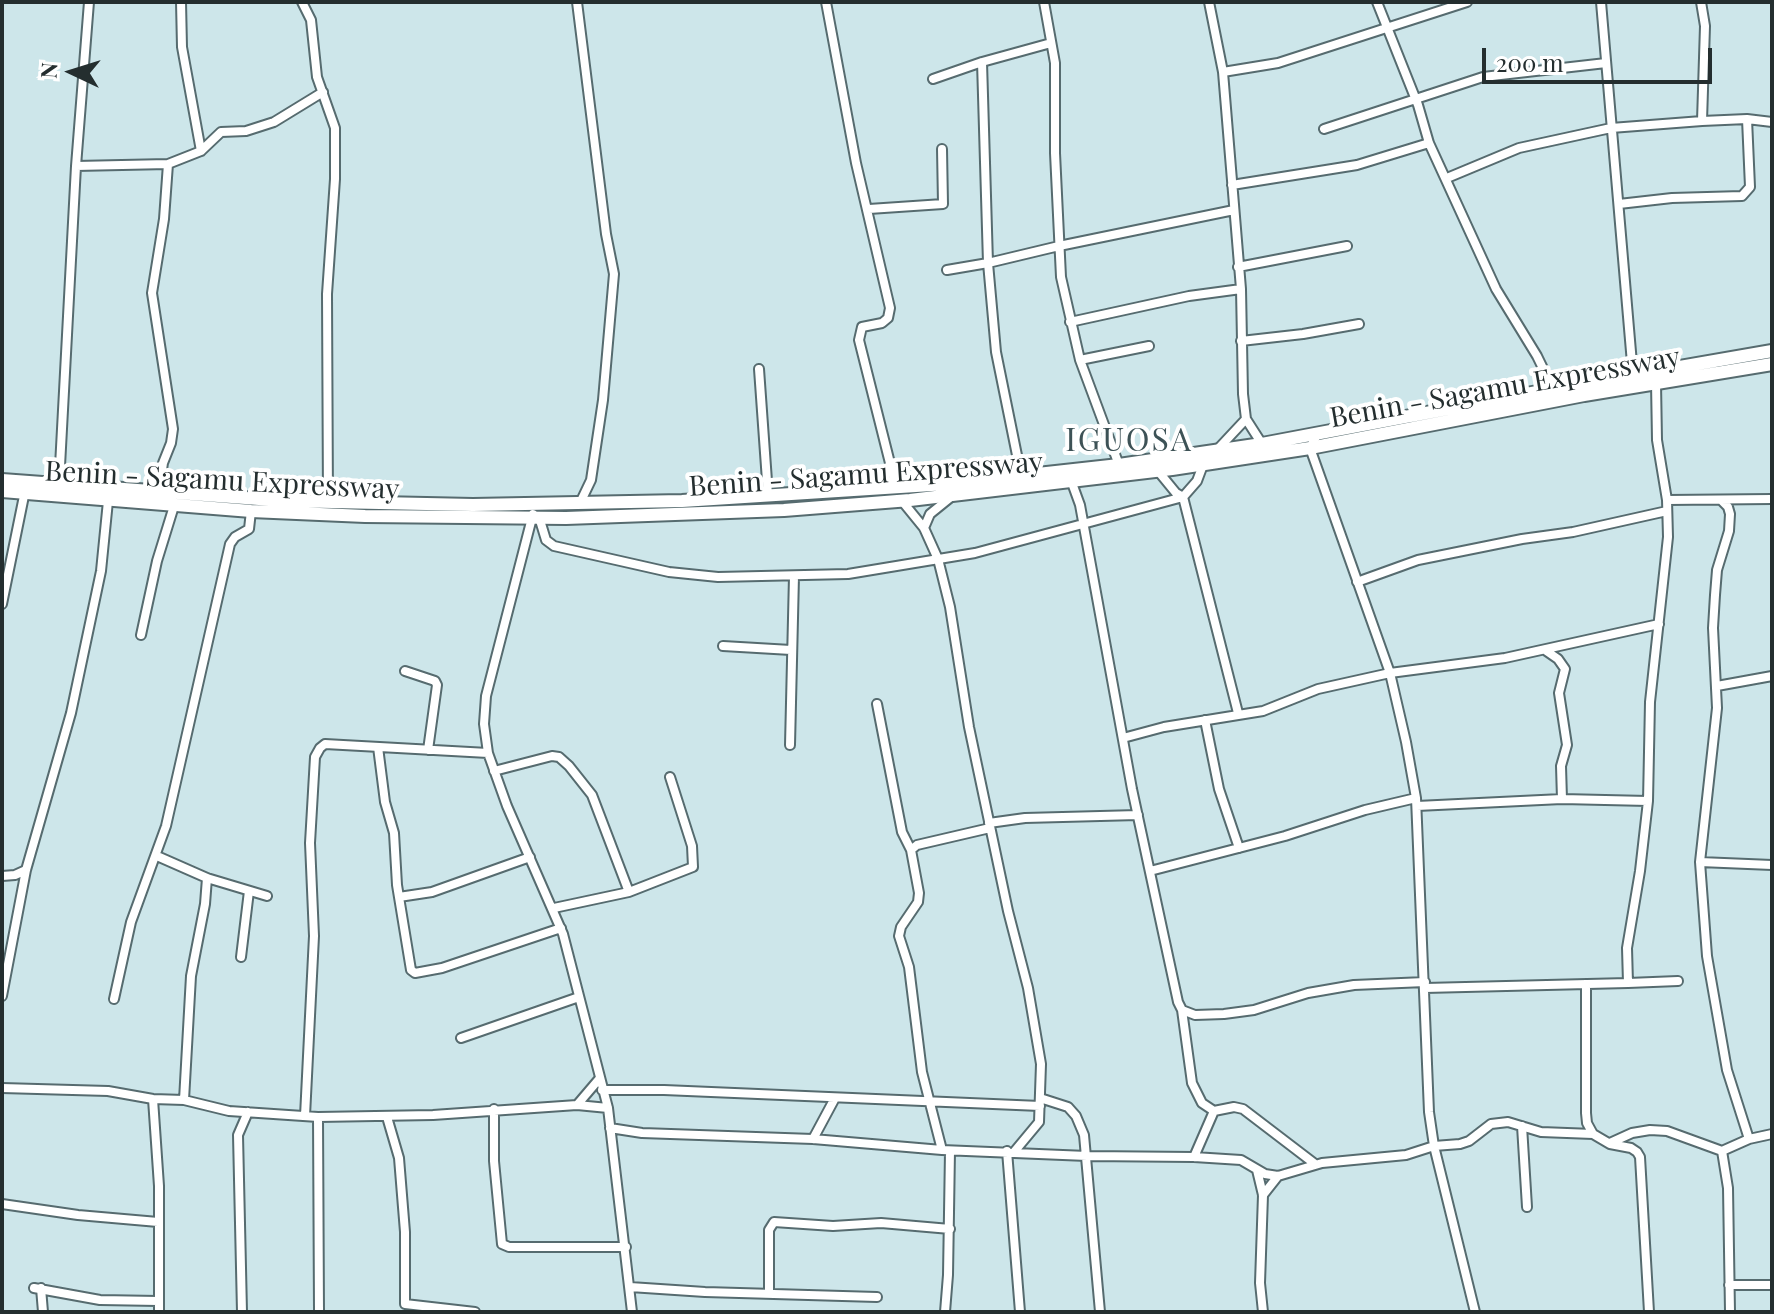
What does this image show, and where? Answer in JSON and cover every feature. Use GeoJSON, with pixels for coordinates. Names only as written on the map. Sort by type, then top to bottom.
{"type":"FeatureCollection","features":[{"type":"Feature","properties":{"kind":"highway"},"geometry":{"type":"LineString","coordinates":[[2,480],[25,488],[59,485],[159,491],[285,507],[328,502],[535,513],[580,503],[682,501],[896,487],[1119,465],[1262,444],[1772,351]]}},
{"type":"Feature","properties":{"kind":"highway","name":"Benin - Sagamu Expressway"},"geometry":{"type":"LineString","coordinates":[[2,491],[25,488],[108,501],[251,511],[285,507],[535,513],[784,510],[954,496],[1203,465],[1772,364]]}},
{"type":"Feature","properties":{"kind":"street"},"geometry":{"type":"LineString","coordinates":[[59,485],[76,166],[89,2]]}},
{"type":"Feature","properties":{"kind":"street"},"geometry":{"type":"LineString","coordinates":[[181,2],[182,47],[201,151]]}},
{"type":"Feature","properties":{"kind":"street"},"geometry":{"type":"LineString","coordinates":[[302,2],[311,20],[317,77],[335,128],[335,179],[327,294],[328,502]]}},
{"type":"Feature","properties":{"kind":"street"},"geometry":{"type":"LineString","coordinates":[[577,2],[614,274],[603,400],[591,480],[580,503]]}},
{"type":"Feature","properties":{"kind":"street"},"geometry":{"type":"LineString","coordinates":[[826,2],[856,163],[890,308],[888,318],[882,323],[862,327],[859,340],[896,487]]}},
{"type":"Feature","properties":{"kind":"street"},"geometry":{"type":"LineString","coordinates":[[1044,2],[1055,63],[1061,277],[1080,360],[1119,465]]}},
{"type":"Feature","properties":{"kind":"street"},"geometry":{"type":"LineString","coordinates":[[1209,2],[1223,72],[1241,289],[1246,419],[1262,444]]}},
{"type":"Feature","properties":{"kind":"street"},"geometry":{"type":"LineString","coordinates":[[1377,2],[1429,143],[1496,289],[1537,356],[1553,389]]}},
{"type":"Feature","properties":{"kind":"street"},"geometry":{"type":"LineString","coordinates":[[1223,72],[1278,63],[1464,2]]}},
{"type":"Feature","properties":{"kind":"street"},"geometry":{"type":"LineString","coordinates":[[1601,2],[1633,375]]}},
{"type":"Feature","properties":{"kind":"street"},"geometry":{"type":"LineString","coordinates":[[1701,2],[1705,26],[1702,121]]}},
{"type":"Feature","properties":{"kind":"street"},"geometry":{"type":"LineString","coordinates":[[933,79],[1051,43]]}},
{"type":"Feature","properties":{"kind":"street"},"geometry":{"type":"LineString","coordinates":[[982,62],[988,263],[996,352],[1021,475]]}},
{"type":"Feature","properties":{"kind":"street"},"geometry":{"type":"LineString","coordinates":[[1324,129],[1483,77],[1606,63]]}},
{"type":"Feature","properties":{"kind":"street"},"geometry":{"type":"LineString","coordinates":[[76,166],[168,164],[201,151],[221,132],[246,131],[274,122],[323,92]]}},
{"type":"Feature","properties":{"kind":"street"},"geometry":{"type":"LineString","coordinates":[[1619,204],[1672,198],[1742,196],[1750,187],[1747,119]]}},
{"type":"Feature","properties":{"kind":"street"},"geometry":{"type":"LineString","coordinates":[[1447,178],[1519,148],[1611,128],[1747,119],[1772,122]]}},
{"type":"Feature","properties":{"kind":"street"},"geometry":{"type":"LineString","coordinates":[[1232,185],[1357,165],[1429,143]]}},
{"type":"Feature","properties":{"kind":"street"},"geometry":{"type":"LineString","coordinates":[[869,209],[943,204],[942,149]]}},
{"type":"Feature","properties":{"kind":"street"},"geometry":{"type":"LineString","coordinates":[[159,491],[173,429],[152,293],[164,219],[168,164]]}},
{"type":"Feature","properties":{"kind":"street"},"geometry":{"type":"LineString","coordinates":[[947,270],[1234,210]]}},
{"type":"Feature","properties":{"kind":"street"},"geometry":{"type":"LineString","coordinates":[[1238,267],[1347,246]]}},
{"type":"Feature","properties":{"kind":"street"},"geometry":{"type":"LineString","coordinates":[[1070,322],[1160,302],[1241,289]]}},
{"type":"Feature","properties":{"kind":"street"},"geometry":{"type":"LineString","coordinates":[[1241,341],[1359,324]]}},
{"type":"Feature","properties":{"kind":"street"},"geometry":{"type":"LineString","coordinates":[[1080,360],[1149,346]]}},
{"type":"Feature","properties":{"kind":"street"},"geometry":{"type":"LineString","coordinates":[[759,369],[768,495]]}},
{"type":"Feature","properties":{"kind":"street"},"geometry":{"type":"LineString","coordinates":[[1628,983],[1627,948],[1648,801],[1650,702],[1665,576],[1667,500],[1657,440],[1656,383]]}},
{"type":"Feature","properties":{"kind":"street"},"geometry":{"type":"LineString","coordinates":[[1217,450],[1246,419]]}},
{"type":"Feature","properties":{"kind":"street"},"geometry":{"type":"LineString","coordinates":[[1318,433],[1310,448],[1390,673],[1406,742],[1416,802],[1429,1112],[1434,1146],[1475,1312]]}},
{"type":"Feature","properties":{"kind":"street"},"geometry":{"type":"LineString","coordinates":[[535,513],[550,544],[669,572],[706,576],[848,574],[975,553],[1183,497],[1197,481],[1203,465]]}},
{"type":"Feature","properties":{"kind":"street"},"geometry":{"type":"LineString","coordinates":[[1158,471],[1183,497],[1238,713]]}},
{"type":"Feature","properties":{"kind":"street"},"geometry":{"type":"LineString","coordinates":[[1072,483],[1083,523],[1138,815],[1182,1010],[1192,1083],[1202,1103],[1214,1111],[1234,1107],[1243,1109],[1315,1164]]}},
{"type":"Feature","properties":{"kind":"street"},"geometry":{"type":"LineString","coordinates":[[2,604],[25,488]]}},
{"type":"Feature","properties":{"kind":"street"},"geometry":{"type":"LineString","coordinates":[[924,528],[930,514],[954,496]]}},
{"type":"Feature","properties":{"kind":"street"},"geometry":{"type":"LineString","coordinates":[[1667,500],[1772,499]]}},
{"type":"Feature","properties":{"kind":"street"},"geometry":{"type":"LineString","coordinates":[[1721,500],[1730,514],[1729,531],[1717,570],[1713,628],[1717,686],[1712,763],[1700,862],[1707,956],[1718,1023],[1727,1070],[1749,1139]]}},
{"type":"Feature","properties":{"kind":"street"},"geometry":{"type":"LineString","coordinates":[[2,996],[26,870],[71,713],[101,571],[108,501]]}},
{"type":"Feature","properties":{"kind":"street"},"geometry":{"type":"LineString","coordinates":[[902,501],[924,528],[938,559],[950,607],[969,727],[1031,1003],[1041,1064],[1039,1122],[1010,1152],[1020,1312]]}},
{"type":"Feature","properties":{"kind":"street"},"geometry":{"type":"LineString","coordinates":[[141,635],[157,561],[174,506]]}},
{"type":"Feature","properties":{"kind":"street"},"geometry":{"type":"LineString","coordinates":[[114,999],[131,922],[157,856],[230,544],[249,529],[251,511]]}},
{"type":"Feature","properties":{"kind":"street"},"geometry":{"type":"LineString","coordinates":[[1357,582],[1418,560],[1573,532],[1667,511]]}},
{"type":"Feature","properties":{"kind":"street"},"geometry":{"type":"LineString","coordinates":[[535,513],[486,696],[484,724],[494,771],[561,928],[608,1108],[632,1312]]}},
{"type":"Feature","properties":{"kind":"street"},"geometry":{"type":"LineString","coordinates":[[790,745],[794,576]]}},
{"type":"Feature","properties":{"kind":"street"},"geometry":{"type":"LineString","coordinates":[[1123,738],[1238,713],[1263,711],[1318,689],[1390,673],[1545,650],[1659,624]]}},
{"type":"Feature","properties":{"kind":"street"},"geometry":{"type":"LineString","coordinates":[[723,646],[791,650]]}},
{"type":"Feature","properties":{"kind":"street"},"geometry":{"type":"LineString","coordinates":[[1545,650],[1558,659],[1565,669],[1559,693],[1567,745],[1561,766],[1562,799]]}},
{"type":"Feature","properties":{"kind":"street"},"geometry":{"type":"LineString","coordinates":[[405,671],[435,681],[437,685],[428,750]]}},
{"type":"Feature","properties":{"kind":"street"},"geometry":{"type":"LineString","coordinates":[[1717,686],[1772,676]]}},
{"type":"Feature","properties":{"kind":"street"},"geometry":{"type":"LineString","coordinates":[[877,704],[902,832],[911,850],[919,893],[918,902],[899,932],[909,967],[928,1101],[946,1150],[950,1229],[945,1312]]}},
{"type":"Feature","properties":{"kind":"street"},"geometry":{"type":"LineString","coordinates":[[1205,720],[1219,789],[1239,848]]}},
{"type":"Feature","properties":{"kind":"street"},"geometry":{"type":"LineString","coordinates":[[305,1116],[314,936],[310,843],[315,757],[325,744],[488,753]]}},
{"type":"Feature","properties":{"kind":"street"},"geometry":{"type":"LineString","coordinates":[[378,747],[385,802],[394,833],[409,967],[415,973],[442,968],[561,928]]}},
{"type":"Feature","properties":{"kind":"street"},"geometry":{"type":"LineString","coordinates":[[494,771],[552,756],[559,757],[592,795],[629,892]]}},
{"type":"Feature","properties":{"kind":"street"},"geometry":{"type":"LineString","coordinates":[[554,908],[629,892],[693,867],[692,846],[670,777]]}},
{"type":"Feature","properties":{"kind":"street"},"geometry":{"type":"LineString","coordinates":[[1150,871],[1320,827],[1365,810],[1416,802],[1648,801]]}},
{"type":"Feature","properties":{"kind":"street"},"geometry":{"type":"LineString","coordinates":[[911,850],[917,845],[1025,818],[1138,815]]}},
{"type":"Feature","properties":{"kind":"street"},"geometry":{"type":"LineString","coordinates":[[157,856],[207,878],[267,896]]}},
{"type":"Feature","properties":{"kind":"street"},"geometry":{"type":"LineString","coordinates":[[399,897],[432,892],[530,857]]}},
{"type":"Feature","properties":{"kind":"street"},"geometry":{"type":"LineString","coordinates":[[1700,862],[1772,865]]}},
{"type":"Feature","properties":{"kind":"street"},"geometry":{"type":"LineString","coordinates":[[2,876],[26,870]]}},
{"type":"Feature","properties":{"kind":"street"},"geometry":{"type":"LineString","coordinates":[[184,1100],[191,976],[207,878]]}},
{"type":"Feature","properties":{"kind":"street"},"geometry":{"type":"LineString","coordinates":[[241,957],[249,891]]}},
{"type":"Feature","properties":{"kind":"street"},"geometry":{"type":"LineString","coordinates":[[1182,1010],[1195,1015],[1254,1010],[1308,993],[1338,988],[1678,981]]}},
{"type":"Feature","properties":{"kind":"street"},"geometry":{"type":"LineString","coordinates":[[1586,984],[1586,1113],[1593,1134]]}},
{"type":"Feature","properties":{"kind":"street"},"geometry":{"type":"LineString","coordinates":[[461,1038],[579,997]]}},
{"type":"Feature","properties":{"kind":"street"},"geometry":{"type":"LineString","coordinates":[[577,1105],[600,1078]]}},
{"type":"Feature","properties":{"kind":"street"},"geometry":{"type":"LineString","coordinates":[[2,1081],[2,1088],[108,1091],[153,1099],[184,1100],[229,1111],[318,1117],[387,1117],[577,1105],[608,1108]]}},
{"type":"Feature","properties":{"kind":"street"},"geometry":{"type":"LineString","coordinates":[[602,1090],[1062,1103],[1076,1116],[1084,1135],[1100,1312]]}},
{"type":"Feature","properties":{"kind":"street"},"geometry":{"type":"LineString","coordinates":[[813,1139],[835,1098]]}},
{"type":"Feature","properties":{"kind":"street"},"geometry":{"type":"LineString","coordinates":[[153,1099],[157,1128],[159,1312]]}},
{"type":"Feature","properties":{"kind":"street"},"geometry":{"type":"LineString","coordinates":[[494,1109],[494,1161],[502,1244],[509,1247],[626,1247]]}},
{"type":"Feature","properties":{"kind":"street"},"geometry":{"type":"LineString","coordinates":[[1194,1157],[1214,1111]]}},
{"type":"Feature","properties":{"kind":"street"},"geometry":{"type":"LineString","coordinates":[[242,1312],[238,1135],[248,1112]]}},
{"type":"Feature","properties":{"kind":"street"},"geometry":{"type":"LineString","coordinates":[[318,1117],[319,1312]]}},
{"type":"Feature","properties":{"kind":"street"},"geometry":{"type":"LineString","coordinates":[[387,1117],[399,1158],[405,1232],[404,1302],[407,1306],[475,1312]]}},
{"type":"Feature","properties":{"kind":"street"},"geometry":{"type":"LineString","coordinates":[[610,1128],[642,1133],[813,1139],[946,1150],[1241,1160],[1265,1174],[1278,1176],[1315,1164],[1406,1155],[1434,1146],[1469,1141],[1491,1124],[1508,1122],[1541,1132],[1593,1134],[1610,1144],[1631,1148],[1640,1157],[1649,1312]]}},
{"type":"Feature","properties":{"kind":"street"},"geometry":{"type":"LineString","coordinates":[[1522,1126],[1527,1207]]}},
{"type":"Feature","properties":{"kind":"street"},"geometry":{"type":"LineString","coordinates":[[1610,1144],[1632,1133],[1667,1131],[1722,1151],[1749,1139],[1772,1134]]}},
{"type":"Feature","properties":{"kind":"street"},"geometry":{"type":"LineString","coordinates":[[1722,1151],[1728,1188],[1730,1312]]}},
{"type":"Feature","properties":{"kind":"street"},"geometry":{"type":"LineString","coordinates":[[1256,1169],[1263,1195],[1260,1283],[1263,1312]]}},
{"type":"Feature","properties":{"kind":"street"},"geometry":{"type":"LineString","coordinates":[[1263,1195],[1278,1176]]}},
{"type":"Feature","properties":{"kind":"street"},"geometry":{"type":"LineString","coordinates":[[2,1204],[158,1222]]}},
{"type":"Feature","properties":{"kind":"street"},"geometry":{"type":"LineString","coordinates":[[769,1293],[769,1230],[774,1222],[833,1226],[881,1223],[950,1229]]}},
{"type":"Feature","properties":{"kind":"street"},"geometry":{"type":"LineString","coordinates":[[1729,1285],[1772,1285]]}},
{"type":"Feature","properties":{"kind":"street"},"geometry":{"type":"LineString","coordinates":[[630,1287],[877,1297]]}},
{"type":"Feature","properties":{"kind":"street"},"geometry":{"type":"LineString","coordinates":[[43,1312],[37,1288],[100,1300],[158,1301]]}},
{"type":"Feature","properties":{"kind":"district","name":"IGUOSA"},"geometry":{"type":"Point","coordinates":[1129,441]}}]}
